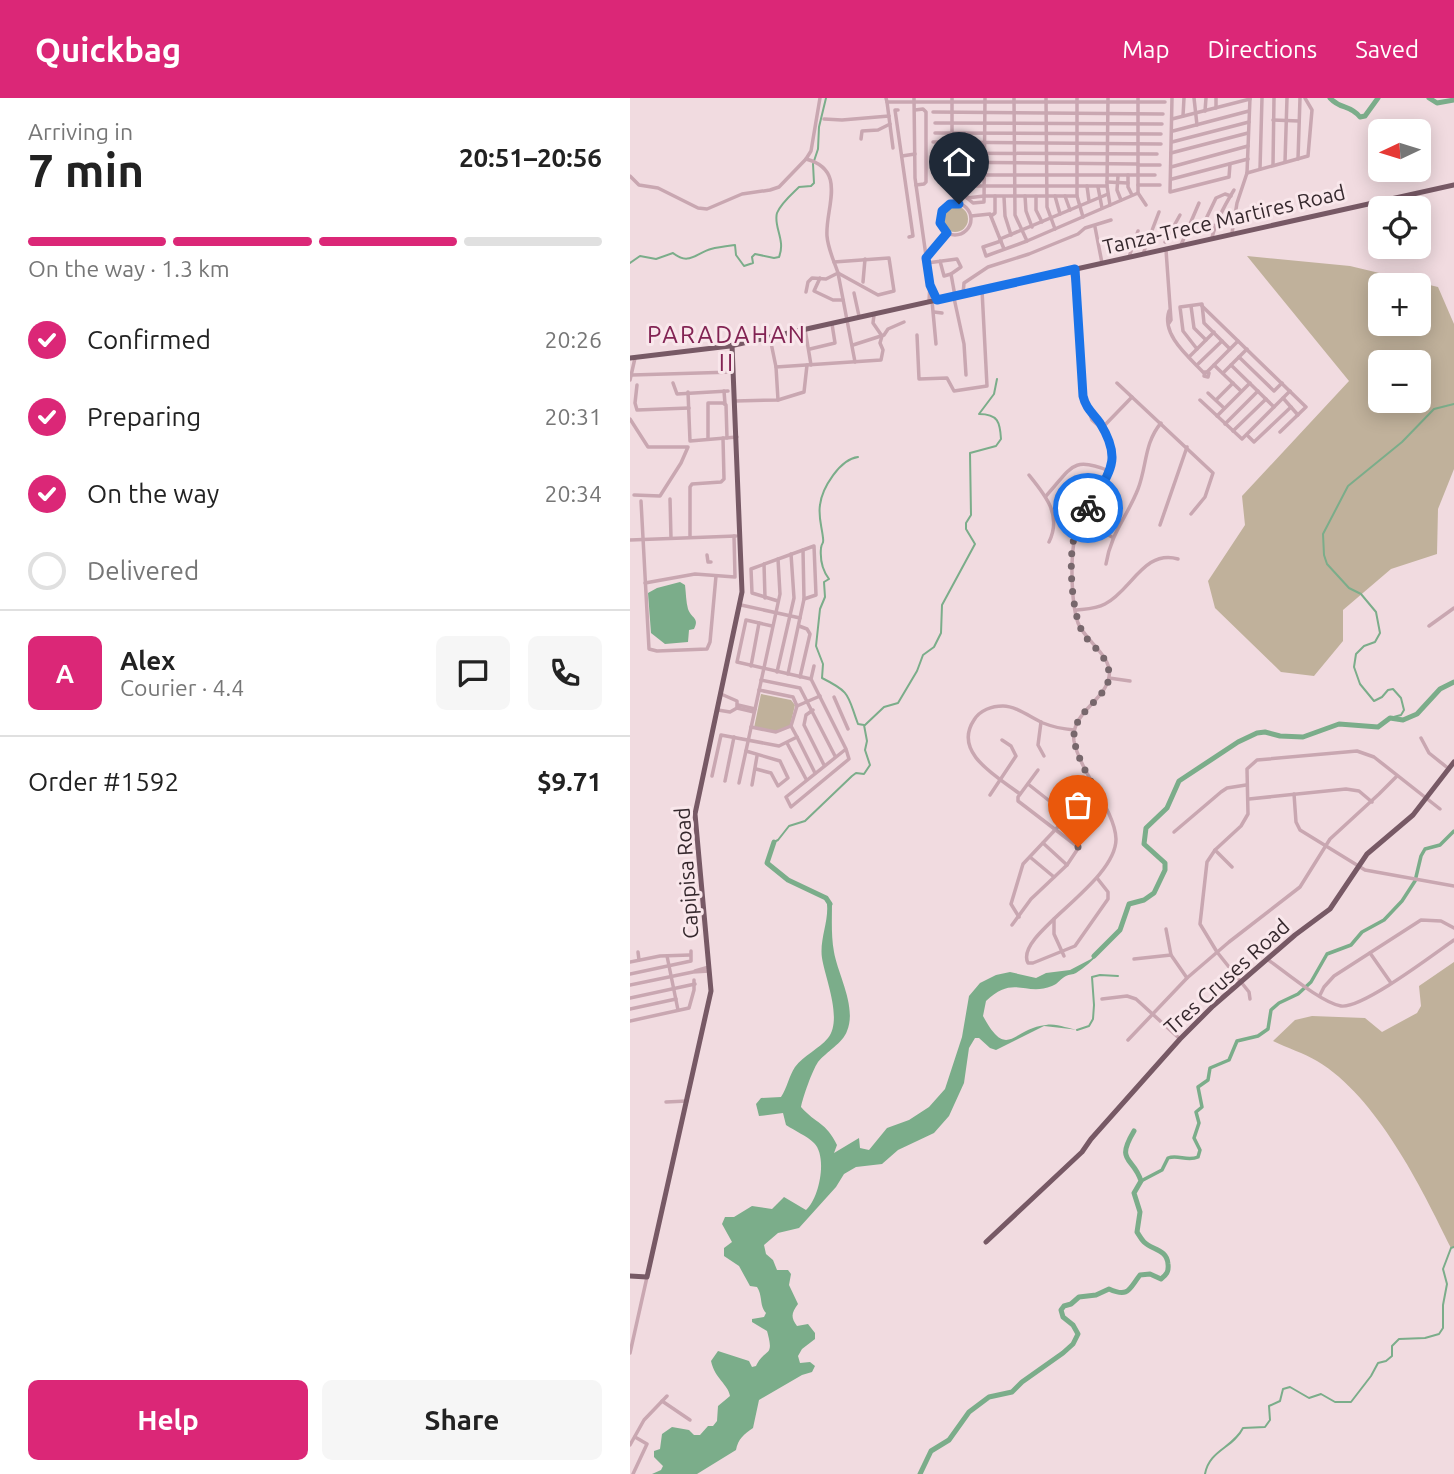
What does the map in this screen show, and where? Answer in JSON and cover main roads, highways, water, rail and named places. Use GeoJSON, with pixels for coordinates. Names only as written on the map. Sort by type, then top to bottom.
{"type":"FeatureCollection","features":[{"type":"Feature","properties":{"kind":"main road","name":"Tanza-Trece Martires Road"},"geometry":{"type":"LineString","coordinates":[[633,358],[732,345],[847,321],[1143,254],[1165,245],[1181,245],[1454,185]]}},
{"type":"Feature","properties":{"kind":"main road","name":"Capipisa Road"},"geometry":{"type":"LineString","coordinates":[[630,1276],[647,1277],[710,995],[695,814],[741,605],[732,345]]}},
{"type":"Feature","properties":{"kind":"main road","name":"Tres Cruses Road"},"geometry":{"type":"LineString","coordinates":[[986,1242],[1082,1152],[1180,1039],[1213,1006],[1330,909],[1367,854],[1413,814],[1454,762]]}},
{"type":"Feature","properties":{"kind":"waterway"},"geometry":{"type":"LineString","coordinates":[[630,263],[640,256],[656,259],[673,253],[688,259],[711,249],[735,245],[736,255],[744,266],[753,263],[752,257],[755,254],[779,257],[781,245],[777,213],[799,187],[811,186],[814,183],[813,164],[826,98]]}},
{"type":"Feature","properties":{"kind":"waterway"},"geometry":{"type":"LineString","coordinates":[[1330,98],[1360,117],[1365,116],[1378,98]]}},
{"type":"Feature","properties":{"kind":"waterway"},"geometry":{"type":"LineString","coordinates":[[1429,98],[1437,103],[1454,100]]}},
{"type":"Feature","properties":{"kind":"waterway"},"geometry":{"type":"LineString","coordinates":[[865,725],[884,707],[898,703],[923,655],[934,647],[941,633],[942,605],[975,544],[966,529],[971,515],[970,453],[996,446],[1001,439],[997,420],[979,414],[994,394],[997,379]]}},
{"type":"Feature","properties":{"kind":"waterway"},"geometry":{"type":"LineString","coordinates":[[1390,718],[1401,715],[1404,710],[1401,698],[1393,689],[1374,701],[1360,684],[1354,667],[1356,654],[1364,646],[1375,642],[1380,633],[1376,612],[1361,594],[1349,588],[1327,564],[1323,534],[1348,486],[1402,442],[1434,409],[1454,404]]}},
{"type":"Feature","properties":{"kind":"waterway"},"geometry":{"type":"LineString","coordinates":[[774,842],[789,826],[805,821],[852,776],[856,773],[864,774],[870,765],[865,750],[867,741],[864,725],[858,724],[844,692],[822,678],[823,664],[816,646],[820,609],[825,597],[824,582],[829,579],[821,556],[821,498],[839,469],[858,457]]}},
{"type":"Feature","properties":{"kind":"waterway"},"geometry":{"type":"LineString","coordinates":[[1094,956],[1120,930],[1129,904],[1144,900],[1154,893],[1165,870],[1165,863],[1144,844],[1146,828],[1167,808],[1179,781],[1238,742],[1257,733],[1303,737],[1339,724],[1378,727],[1390,718],[1403,720],[1417,714],[1440,689],[1454,682]]}},
{"type":"Feature","properties":{"kind":"waterway"},"geometry":{"type":"LineString","coordinates":[[1416,877],[1425,849],[1440,845],[1454,831]]}},
{"type":"Feature","properties":{"kind":"waterway"},"geometry":{"type":"LineString","coordinates":[[774,842],[767,863],[788,880],[826,898],[830,904]]}},
{"type":"Feature","properties":{"kind":"waterway"},"geometry":{"type":"LineString","coordinates":[[1141,1181],[1162,1170],[1168,1158],[1198,1157],[1200,1150],[1194,1138],[1199,1123],[1196,1112],[1202,1107],[1198,1087],[1208,1080],[1210,1068],[1229,1060],[1237,1041],[1258,1036],[1268,1029],[1271,1010],[1298,994],[1311,982],[1327,954],[1351,945],[1362,932],[1384,920],[1402,901],[1415,881]]}},
{"type":"Feature","properties":{"kind":"waterway"},"geometry":{"type":"LineString","coordinates":[[1077,1030],[1089,1026],[1093,1019],[1092,977],[1118,976]]}},
{"type":"Feature","properties":{"kind":"waterway"},"geometry":{"type":"LineString","coordinates":[[920,1474],[931,1451],[949,1440],[969,1412],[989,1397],[1012,1392],[1073,1344],[1078,1334],[1073,1325],[1063,1317],[1061,1310],[1064,1306],[1079,1297],[1096,1295],[1109,1289],[1121,1293],[1128,1291],[1140,1275],[1150,1274],[1161,1279],[1167,1273],[1165,1255],[1147,1245],[1137,1232],[1140,1212],[1134,1193],[1141,1181],[1126,1154],[1134,1131]]}},
{"type":"Feature","properties":{"kind":"waterway"},"geometry":{"type":"LineString","coordinates":[[1205,1474],[1211,1460],[1239,1435],[1243,1428],[1265,1427],[1270,1420],[1269,1406],[1280,1401],[1283,1389],[1290,1387],[1309,1398],[1321,1394],[1335,1402],[1351,1402],[1378,1363],[1392,1356],[1392,1346],[1399,1339],[1425,1338],[1439,1334],[1443,1328],[1447,1284],[1443,1269],[1451,1248],[1454,1247]]}},
{"type":"Feature","properties":{"kind":"district","name":"PARADAHAN II"},"geometry":{"type":"Point","coordinates":[727,349]}}]}
